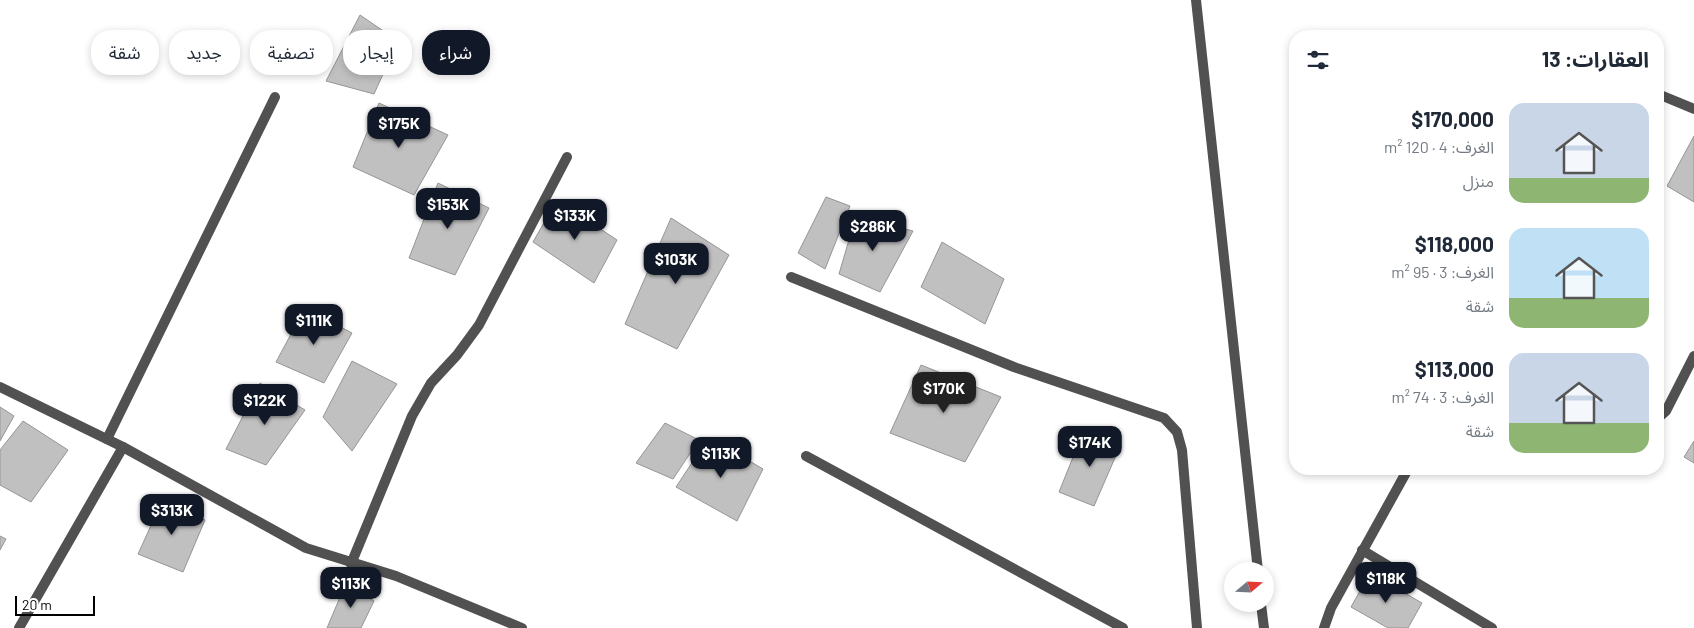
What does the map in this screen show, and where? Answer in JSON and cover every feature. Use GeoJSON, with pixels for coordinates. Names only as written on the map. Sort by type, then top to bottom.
{"type":"FeatureCollection","features":[{"type":"Feature","properties":{"kind":"street"},"geometry":{"type":"LineString","coordinates":[[1196,0],[1257,562]]}},
{"type":"Feature","properties":{"kind":"street"},"geometry":{"type":"LineString","coordinates":[[107,439],[276,96]]}},
{"type":"Feature","properties":{"kind":"street"},"geometry":{"type":"LineString","coordinates":[[1664,96],[1694,109]]}},
{"type":"Feature","properties":{"kind":"street"},"geometry":{"type":"LineString","coordinates":[[351,564],[412,416],[431,383],[457,355],[479,325],[567,157]]}},
{"type":"Feature","properties":{"kind":"street"},"geometry":{"type":"LineString","coordinates":[[791,277],[1014,367],[1164,418],[1177,432],[1182,450],[1197,628]]}},
{"type":"Feature","properties":{"kind":"street"},"geometry":{"type":"LineString","coordinates":[[1664,413],[1694,356]]}},
{"type":"Feature","properties":{"kind":"street"},"geometry":{"type":"LineString","coordinates":[[0,387],[123,447],[306,548],[351,564],[396,576],[522,628]]}},
{"type":"Feature","properties":{"kind":"street"},"geometry":{"type":"LineString","coordinates":[[20,628],[123,447]]}},
{"type":"Feature","properties":{"kind":"street"},"geometry":{"type":"LineString","coordinates":[[806,456],[1123,628]]}},
{"type":"Feature","properties":{"kind":"street"},"geometry":{"type":"LineString","coordinates":[[1324,628],[1331,608],[1405,475]]}},
{"type":"Feature","properties":{"kind":"street"},"geometry":{"type":"LineString","coordinates":[[1362,550],[1492,628]]}},
{"type":"Feature","properties":{"kind":"street"},"geometry":{"type":"LineString","coordinates":[[1262,612],[1264,628]]}},
{"type":"Feature","properties":{"kind":"building"},"geometry":{"type":"Polygon","coordinates":[[[360,15],[382,30],[352,30],[360,15]]]}},
{"type":"Feature","properties":{"kind":"building"},"geometry":{"type":"Polygon","coordinates":[[[343,48],[343,75],[383,75],[374,94],[326,81],[329,75],[333,75],[333,67],[343,48]]]}},
{"type":"Feature","properties":{"kind":"building"},"geometry":{"type":"Polygon","coordinates":[[[379,103],[448,135],[414,195],[353,167],[379,103]]]}},
{"type":"Feature","properties":{"kind":"building"},"geometry":{"type":"Polygon","coordinates":[[[1694,136],[1694,202],[1667,186],[1694,136]]]}},
{"type":"Feature","properties":{"kind":"building"},"geometry":{"type":"Polygon","coordinates":[[[438,183],[489,208],[455,275],[409,258],[438,183]]]}},
{"type":"Feature","properties":{"kind":"building"},"geometry":{"type":"Polygon","coordinates":[[[826,197],[850,206],[825,269],[798,253],[826,197]]]}},
{"type":"Feature","properties":{"kind":"building"},"geometry":{"type":"Polygon","coordinates":[[[557,200],[617,240],[594,283],[533,242],[557,200]]]}},
{"type":"Feature","properties":{"kind":"building"},"geometry":{"type":"Polygon","coordinates":[[[856,216],[913,231],[880,292],[839,274],[856,216]]]}},
{"type":"Feature","properties":{"kind":"building"},"geometry":{"type":"Polygon","coordinates":[[[671,218],[729,255],[677,349],[625,324],[671,218]]]}},
{"type":"Feature","properties":{"kind":"building"},"geometry":{"type":"Polygon","coordinates":[[[942,242],[1004,279],[985,324],[921,287],[942,242]]]}},
{"type":"Feature","properties":{"kind":"building"},"geometry":{"type":"Polygon","coordinates":[[[305,308],[352,333],[324,383],[276,362],[305,308]]]}},
{"type":"Feature","properties":{"kind":"building"},"geometry":{"type":"Polygon","coordinates":[[[352,361],[397,384],[352,451],[323,417],[352,361]]]}},
{"type":"Feature","properties":{"kind":"building"},"geometry":{"type":"Polygon","coordinates":[[[921,365],[1001,397],[965,462],[890,433],[921,365]]]}},
{"type":"Feature","properties":{"kind":"building"},"geometry":{"type":"Polygon","coordinates":[[[260,383],[305,410],[266,465],[226,449],[260,383]]]}},
{"type":"Feature","properties":{"kind":"building"},"geometry":{"type":"Polygon","coordinates":[[[0,407],[14,416],[0,441],[0,407]]]}},
{"type":"Feature","properties":{"kind":"building"},"geometry":{"type":"Polygon","coordinates":[[[23,421],[68,450],[31,502],[0,485],[0,450],[23,421]]]}},
{"type":"Feature","properties":{"kind":"building"},"geometry":{"type":"Polygon","coordinates":[[[665,423],[699,440],[673,479],[636,463],[665,423]]]}},
{"type":"Feature","properties":{"kind":"building"},"geometry":{"type":"Polygon","coordinates":[[[1084,430],[1121,444],[1094,506],[1059,492],[1084,430]]]}},
{"type":"Feature","properties":{"kind":"building"},"geometry":{"type":"Polygon","coordinates":[[[709,437],[763,469],[737,521],[676,487],[709,437]]]}},
{"type":"Feature","properties":{"kind":"building"},"geometry":{"type":"Polygon","coordinates":[[[1694,441],[1694,463],[1684,457],[1694,441]]]}},
{"type":"Feature","properties":{"kind":"building"},"geometry":{"type":"Polygon","coordinates":[[[164,497],[205,520],[183,572],[138,554],[164,497]]]}},
{"type":"Feature","properties":{"kind":"building"},"geometry":{"type":"Polygon","coordinates":[[[0,536],[6,539],[0,550],[0,536]]]}},
{"type":"Feature","properties":{"kind":"building"},"geometry":{"type":"Polygon","coordinates":[[[1370,573],[1422,603],[1408,628],[1388,628],[1351,607],[1370,573]]]}},
{"type":"Feature","properties":{"kind":"building"},"geometry":{"type":"Polygon","coordinates":[[[346,583],[374,601],[361,628],[327,628],[346,583]]]}}]}
